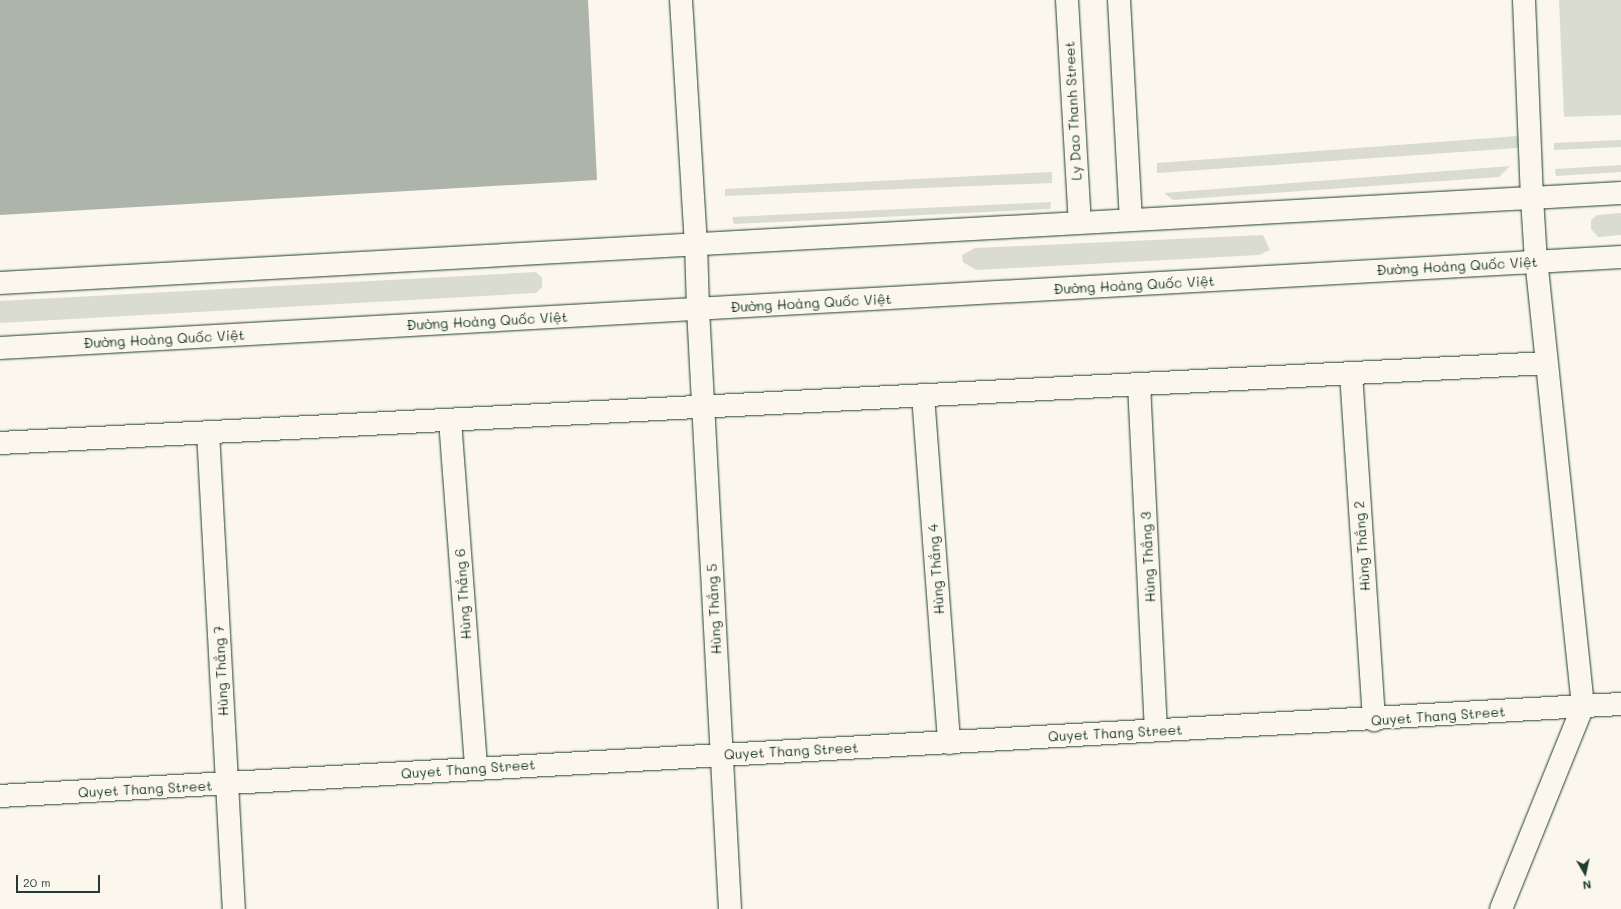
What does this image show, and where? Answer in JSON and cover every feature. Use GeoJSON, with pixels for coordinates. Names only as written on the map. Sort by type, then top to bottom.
{"type":"FeatureCollection","features":[{"type":"Feature","properties":{"kind":"street","name":"Hùng Thắng 5"},"geometry":{"type":"LineString","coordinates":[[681,0],[696,244],[702,407],[730,909]]}},
{"type":"Feature","properties":{"kind":"street","name":"Ly Dao Thanh Street"},"geometry":{"type":"LineString","coordinates":[[1067,0],[1080,223]]}},
{"type":"Feature","properties":{"kind":"street"},"geometry":{"type":"LineString","coordinates":[[1119,0],[1131,220]]}},
{"type":"Feature","properties":{"kind":"street"},"geometry":{"type":"LineString","coordinates":[[1501,909],[1583,706],[1536,262],[1524,0]]}},
{"type":"Feature","properties":{"kind":"street"},"geometry":{"type":"LineString","coordinates":[[0,283],[1621,193]]}},
{"type":"Feature","properties":{"kind":"street","name":"Đường Hoàng Quốc Việt"},"geometry":{"type":"LineString","coordinates":[[0,348],[1621,257]]}},
{"type":"Feature","properties":{"kind":"street"},"geometry":{"type":"LineString","coordinates":[[0,443],[1546,363]]}},
{"type":"Feature","properties":{"kind":"street","name":"Hùng Thắng 2"},"geometry":{"type":"LineString","coordinates":[[1351,373],[1374,720]]}},
{"type":"Feature","properties":{"kind":"street","name":"Hùng Thắng 3"},"geometry":{"type":"LineString","coordinates":[[1139,384],[1156,730]]}},
{"type":"Feature","properties":{"kind":"street","name":"Hùng Thắng 4"},"geometry":{"type":"LineString","coordinates":[[923,395],[949,743]]}},
{"type":"Feature","properties":{"kind":"street","name":"Hùng Thắng 6"},"geometry":{"type":"LineString","coordinates":[[450,420],[476,768]]}},
{"type":"Feature","properties":{"kind":"street","name":"Hùng Thắng 7"},"geometry":{"type":"LineString","coordinates":[[208,432],[234,909]]}},
{"type":"Feature","properties":{"kind":"street","name":"Quyet Thang Street"},"geometry":{"type":"LineString","coordinates":[[0,796],[228,786],[476,768],[949,743],[1156,730],[1374,720],[1621,704]]}},
{"type":"Feature","properties":{"kind":"shaded area"},"geometry":{"type":"Polygon","coordinates":[[[0,0],[588,0],[597,180],[0,215],[0,0]]]}},
{"type":"Feature","properties":{"kind":"shaded area"},"geometry":{"type":"Polygon","coordinates":[[[1559,0],[1621,0],[1621,115],[1564,117],[1559,0]]]}},
{"type":"Feature","properties":{"kind":"shaded area"},"geometry":{"type":"Polygon","coordinates":[[[1518,136],[1518,148],[1157,173],[1157,163],[1518,136]]]}},
{"type":"Feature","properties":{"kind":"shaded area"},"geometry":{"type":"Polygon","coordinates":[[[1621,140],[1621,147],[1554,150],[1554,143],[1621,140]]]}},
{"type":"Feature","properties":{"kind":"shaded area"},"geometry":{"type":"Polygon","coordinates":[[[1621,165],[1621,172],[1556,176],[1555,169],[1621,165]]]}},
{"type":"Feature","properties":{"kind":"shaded area"},"geometry":{"type":"Polygon","coordinates":[[[1510,166],[1499,177],[1173,200],[1164,193],[1510,166]]]}},
{"type":"Feature","properties":{"kind":"shaded area"},"geometry":{"type":"Polygon","coordinates":[[[1052,172],[1052,183],[725,196],[725,189],[1052,172]]]}},
{"type":"Feature","properties":{"kind":"shaded area"},"geometry":{"type":"Polygon","coordinates":[[[1051,202],[1050,209],[734,224],[732,217],[1051,202]]]}},
{"type":"Feature","properties":{"kind":"shaded area"},"geometry":{"type":"Polygon","coordinates":[[[1621,213],[1621,235],[1598,237],[1591,229],[1591,220],[1597,215],[1621,213]]]}},
{"type":"Feature","properties":{"kind":"shaded area"},"geometry":{"type":"Polygon","coordinates":[[[1263,235],[1270,250],[1259,255],[976,270],[963,262],[962,255],[975,248],[1263,235]]]}},
{"type":"Feature","properties":{"kind":"shaded area"},"geometry":{"type":"Polygon","coordinates":[[[536,272],[542,278],[542,287],[536,293],[0,323],[0,301],[536,272]]]}}]}
